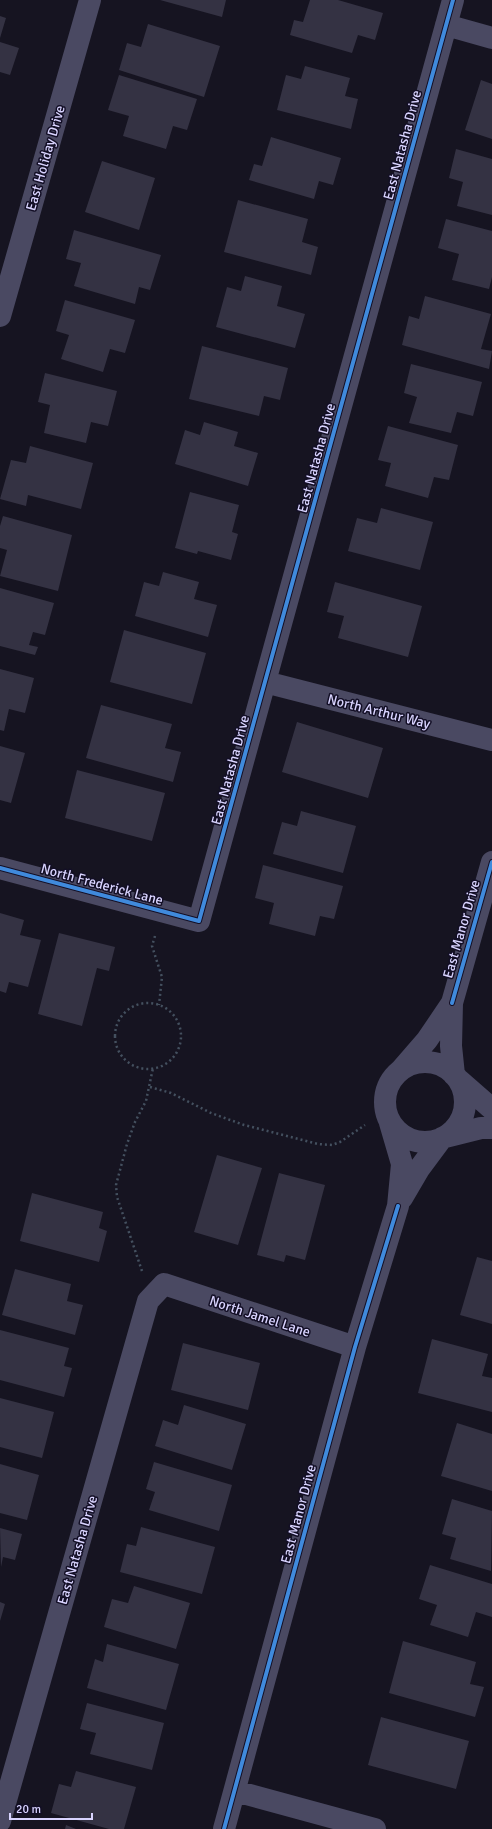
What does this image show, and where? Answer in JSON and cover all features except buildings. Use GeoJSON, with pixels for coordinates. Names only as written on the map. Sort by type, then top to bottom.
{"type":"FeatureCollection","features":[{"type":"Feature","properties":{"kind":"street","name":"East Holiday Drive"},"geometry":{"type":"LineString","coordinates":[[0,316],[90,0]]}},
{"type":"Feature","properties":{"kind":"street","name":"East Natasha Drive"},"geometry":{"type":"LineString","coordinates":[[199,921],[453,0]]}},
{"type":"Feature","properties":{"kind":"street"},"geometry":{"type":"LineString","coordinates":[[446,25],[492,38]]}},
{"type":"Feature","properties":{"kind":"street","name":"North Arthur Way"},"geometry":{"type":"LineString","coordinates":[[265,682],[492,740]]}},
{"type":"Feature","properties":{"kind":"street","name":"East Manor Drive"},"geometry":{"type":"LineString","coordinates":[[455,1077],[451,1046],[452,1003],[492,862]]}},
{"type":"Feature","properties":{"kind":"street","name":"North Frederick Lane"},"geometry":{"type":"LineString","coordinates":[[0,868],[199,921]]}},
{"type":"Feature","properties":{"kind":"street","name":"East Manor Drive"},"geometry":{"type":"LineString","coordinates":[[401,1070],[427,1040],[452,1003]]}},
{"type":"Feature","properties":{"kind":"street"},"geometry":{"type":"LineString","coordinates":[[492,1110],[448,1070],[437,1064],[425,1062],[412,1064],[401,1070],[393,1078],[387,1089],[385,1100],[386,1112],[390,1123],[398,1132],[409,1139],[421,1142],[433,1142],[481,1128],[492,1128]]}},
{"type":"Feature","properties":{"kind":"street"},"geometry":{"type":"LineString","coordinates":[[443,1138],[455,1128],[462,1117],[465,1104],[463,1090],[455,1077]]}},
{"type":"Feature","properties":{"kind":"street","name":"East Manor Drive"},"geometry":{"type":"LineString","coordinates":[[224,1829],[355,1347],[398,1206],[402,1164],[390,1123]]}},
{"type":"Feature","properties":{"kind":"street","name":"East Manor Drive"},"geometry":{"type":"LineString","coordinates":[[398,1206],[419,1169],[443,1138]]}},
{"type":"Feature","properties":{"kind":"street","name":"East Natasha Drive"},"geometry":{"type":"LineString","coordinates":[[0,1821],[148,1301],[164,1284]]}},
{"type":"Feature","properties":{"kind":"street","name":"North Jamel Lane"},"geometry":{"type":"LineString","coordinates":[[164,1284],[355,1347]]}},
{"type":"Feature","properties":{"kind":"street"},"geometry":{"type":"LineString","coordinates":[[235,1791],[375,1829]]}},
{"type":"Feature","properties":{"kind":"path"},"geometry":{"type":"LineString","coordinates":[[154,940],[152,946],[162,977],[160,1005]]}},
{"type":"Feature","properties":{"kind":"path"},"geometry":{"type":"LineString","coordinates":[[149,1003],[160,1005],[169,1010],[176,1019],[180,1029],[180,1039],[177,1050],[172,1058],[163,1065],[153,1068],[142,1068],[127,1061],[117,1048],[115,1038],[116,1027],[121,1017],[129,1009],[138,1004],[149,1003]]}},
{"type":"Feature","properties":{"kind":"path"},"geometry":{"type":"LineString","coordinates":[[141,1264],[117,1197],[116,1185],[127,1144],[135,1122],[146,1101],[153,1068]]}},
{"type":"Feature","properties":{"kind":"path"},"geometry":{"type":"LineString","coordinates":[[150,1087],[171,1093],[211,1113],[231,1120],[318,1144],[332,1145],[340,1142],[366,1124]]}},
{"type":"Feature","properties":{"kind":"cycle path"},"geometry":{"type":"LineString","coordinates":[[0,868],[199,921],[453,0]]}},
{"type":"Feature","properties":{"kind":"cycle path"},"geometry":{"type":"LineString","coordinates":[[452,1003],[492,862]]}},
{"type":"Feature","properties":{"kind":"cycle path"},"geometry":{"type":"LineString","coordinates":[[224,1829],[355,1347],[398,1206]]}}]}
